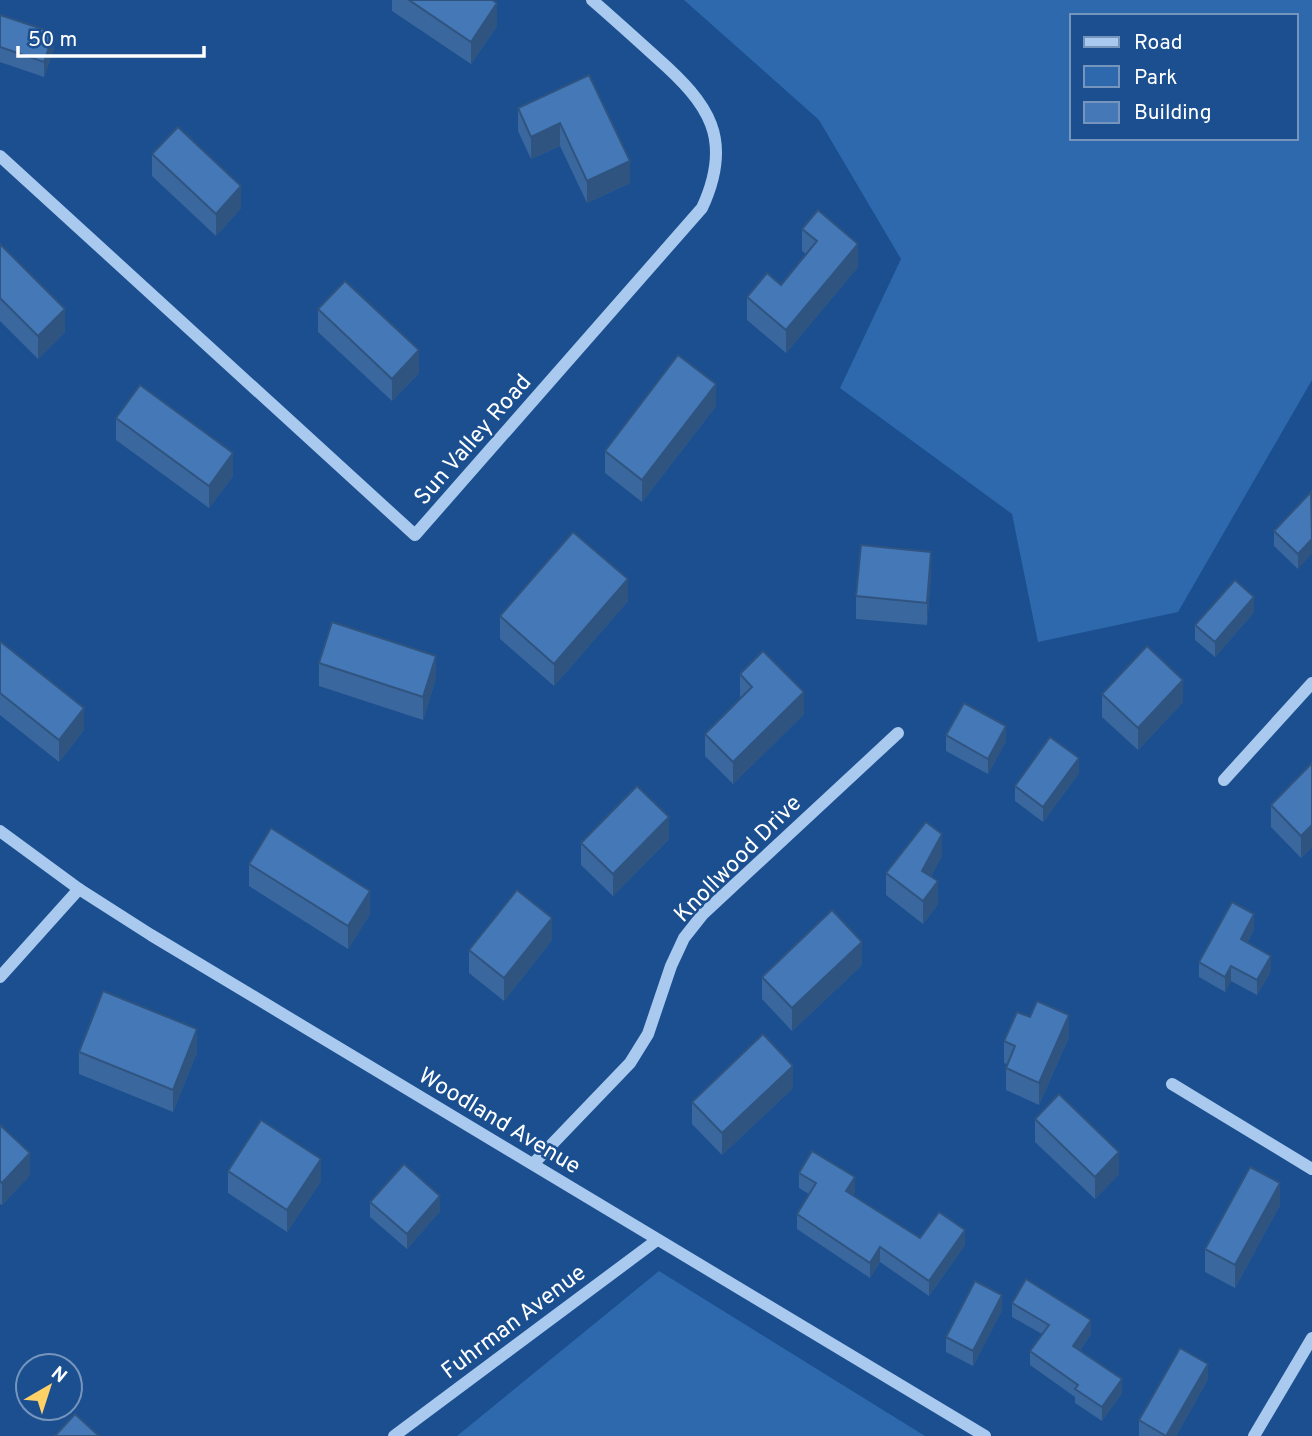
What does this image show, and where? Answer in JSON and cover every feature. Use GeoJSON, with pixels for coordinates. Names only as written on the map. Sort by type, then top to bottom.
{"type":"FeatureCollection","features":[{"type":"Feature","properties":{"kind":"street","name":"Sun Valley Road"},"geometry":{"type":"LineString","coordinates":[[0,156],[415,535],[702,208],[713,185],[718,158],[715,133],[706,110],[692,89],[592,0]]}},
{"type":"Feature","properties":{"kind":"street"},"geometry":{"type":"LineString","coordinates":[[1224,780],[1312,683]]}},
{"type":"Feature","properties":{"kind":"street","name":"Knollwood Drive"},"geometry":{"type":"LineString","coordinates":[[533,1164],[630,1063],[648,1034],[670,966],[684,938],[703,914],[898,733]]}},
{"type":"Feature","properties":{"kind":"street","name":"Woodland Avenue"},"geometry":{"type":"LineString","coordinates":[[0,831],[79,889],[985,1436]]}},
{"type":"Feature","properties":{"kind":"street"},"geometry":{"type":"LineString","coordinates":[[0,977],[79,889]]}},
{"type":"Feature","properties":{"kind":"street"},"geometry":{"type":"LineString","coordinates":[[1172,1084],[1312,1168]]}},
{"type":"Feature","properties":{"kind":"street","name":"Fuhrman Avenue"},"geometry":{"type":"LineString","coordinates":[[394,1436],[657,1240]]}},
{"type":"Feature","properties":{"kind":"street"},"geometry":{"type":"LineString","coordinates":[[1254,1436],[1312,1338]]}},
{"type":"Feature","properties":{"kind":"green space"},"geometry":{"type":"Polygon","coordinates":[[[684,0],[1312,0],[1312,380],[1178,612],[1038,642],[1012,514],[840,388],[901,259],[819,120],[684,0]]]}},
{"type":"Feature","properties":{"kind":"green space"},"geometry":{"type":"Polygon","coordinates":[[[659,1271],[925,1436],[457,1436],[659,1271]]]}},
{"type":"Feature","properties":{"kind":"building"},"geometry":{"type":"Polygon","coordinates":[[[409,0],[492,0],[497,3],[471,42],[409,0]]]}},
{"type":"Feature","properties":{"kind":"building"},"geometry":{"type":"Polygon","coordinates":[[[0,15],[54,33],[44,62],[0,47],[0,15]]]}},
{"type":"Feature","properties":{"kind":"building"},"geometry":{"type":"Polygon","coordinates":[[[589,75],[630,161],[587,181],[560,123],[531,137],[518,108],[589,75]]]}},
{"type":"Feature","properties":{"kind":"building"},"geometry":{"type":"Polygon","coordinates":[[[178,127],[241,186],[216,214],[152,154],[178,127]]]}},
{"type":"Feature","properties":{"kind":"building"},"geometry":{"type":"Polygon","coordinates":[[[818,210],[858,244],[786,330],[747,297],[767,273],[781,285],[817,241],[802,229],[818,210]]]}},
{"type":"Feature","properties":{"kind":"building"},"geometry":{"type":"Polygon","coordinates":[[[0,244],[65,309],[38,336],[0,298],[0,244]]]}},
{"type":"Feature","properties":{"kind":"building"},"geometry":{"type":"Polygon","coordinates":[[[345,281],[419,350],[392,379],[318,309],[345,281]]]}},
{"type":"Feature","properties":{"kind":"building"},"geometry":{"type":"Polygon","coordinates":[[[678,355],[716,384],[642,480],[605,451],[678,355]]]}},
{"type":"Feature","properties":{"kind":"building"},"geometry":{"type":"Polygon","coordinates":[[[140,385],[233,453],[209,486],[116,418],[140,385]]]}},
{"type":"Feature","properties":{"kind":"building"},"geometry":{"type":"Polygon","coordinates":[[[1311,492],[1312,539],[1298,554],[1274,531],[1311,492]]]}},
{"type":"Feature","properties":{"kind":"building"},"geometry":{"type":"Polygon","coordinates":[[[573,532],[628,579],[554,664],[500,616],[573,532]]]}},
{"type":"Feature","properties":{"kind":"building"},"geometry":{"type":"Polygon","coordinates":[[[861,545],[931,552],[927,603],[856,596],[861,545]]]}},
{"type":"Feature","properties":{"kind":"building"},"geometry":{"type":"Polygon","coordinates":[[[1235,580],[1254,597],[1215,642],[1195,625],[1235,580]]]}},
{"type":"Feature","properties":{"kind":"building"},"geometry":{"type":"Polygon","coordinates":[[[332,622],[436,656],[423,697],[319,663],[332,622]]]}},
{"type":"Feature","properties":{"kind":"building"},"geometry":{"type":"Polygon","coordinates":[[[1,642],[84,708],[59,740],[0,693],[1,642]]]}},
{"type":"Feature","properties":{"kind":"building"},"geometry":{"type":"Polygon","coordinates":[[[1147,646],[1183,680],[1138,728],[1102,694],[1147,646]]]}},
{"type":"Feature","properties":{"kind":"building"},"geometry":{"type":"Polygon","coordinates":[[[763,651],[804,692],[733,762],[705,734],[752,687],[740,674],[763,651]]]}},
{"type":"Feature","properties":{"kind":"building"},"geometry":{"type":"Polygon","coordinates":[[[964,703],[1006,726],[988,759],[946,735],[964,703]]]}},
{"type":"Feature","properties":{"kind":"building"},"geometry":{"type":"Polygon","coordinates":[[[1050,737],[1079,758],[1043,807],[1015,786],[1050,737]]]}},
{"type":"Feature","properties":{"kind":"building"},"geometry":{"type":"Polygon","coordinates":[[[1312,763],[1312,825],[1301,836],[1271,805],[1312,763]]]}},
{"type":"Feature","properties":{"kind":"building"},"geometry":{"type":"Polygon","coordinates":[[[637,786],[669,817],[613,874],[581,843],[637,786]]]}},
{"type":"Feature","properties":{"kind":"building"},"geometry":{"type":"Polygon","coordinates":[[[926,822],[942,834],[922,871],[938,881],[923,901],[886,873],[926,822]]]}},
{"type":"Feature","properties":{"kind":"building"},"geometry":{"type":"Polygon","coordinates":[[[271,828],[370,891],[348,926],[249,864],[271,828]]]}},
{"type":"Feature","properties":{"kind":"building"},"geometry":{"type":"Polygon","coordinates":[[[517,890],[552,918],[504,978],[469,950],[517,890]]]}},
{"type":"Feature","properties":{"kind":"building"},"geometry":{"type":"Polygon","coordinates":[[[1232,902],[1254,914],[1241,939],[1271,956],[1257,980],[1231,966],[1225,977],[1199,962],[1232,902]]]}},
{"type":"Feature","properties":{"kind":"building"},"geometry":{"type":"Polygon","coordinates":[[[832,910],[862,942],[792,1008],[762,977],[832,910]]]}},
{"type":"Feature","properties":{"kind":"building"},"geometry":{"type":"Polygon","coordinates":[[[103,991],[197,1029],[173,1090],[79,1052],[103,991]]]}},
{"type":"Feature","properties":{"kind":"building"},"geometry":{"type":"Polygon","coordinates":[[[1037,1001],[1069,1015],[1039,1083],[1006,1068],[1015,1046],[1004,1041],[1017,1012],[1030,1017],[1037,1001]]]}},
{"type":"Feature","properties":{"kind":"building"},"geometry":{"type":"Polygon","coordinates":[[[763,1034],[793,1066],[722,1133],[692,1102],[763,1034]]]}},
{"type":"Feature","properties":{"kind":"building"},"geometry":{"type":"Polygon","coordinates":[[[1059,1094],[1119,1152],[1095,1177],[1035,1119],[1059,1094]]]}},
{"type":"Feature","properties":{"kind":"building"},"geometry":{"type":"Polygon","coordinates":[[[261,1120],[321,1159],[287,1210],[228,1171],[261,1120]]]}},
{"type":"Feature","properties":{"kind":"building"},"geometry":{"type":"Polygon","coordinates":[[[0,1125],[30,1153],[2,1183],[0,1181],[0,1125]]]}},
{"type":"Feature","properties":{"kind":"building"},"geometry":{"type":"Polygon","coordinates":[[[812,1151],[855,1177],[846,1191],[920,1238],[939,1212],[965,1230],[929,1281],[880,1247],[870,1263],[797,1214],[816,1183],[799,1173],[812,1151]]]}},
{"type":"Feature","properties":{"kind":"building"},"geometry":{"type":"Polygon","coordinates":[[[404,1164],[440,1196],[407,1234],[370,1202],[404,1164]]]}},
{"type":"Feature","properties":{"kind":"building"},"geometry":{"type":"Polygon","coordinates":[[[1250,1167],[1280,1183],[1235,1265],[1205,1249],[1250,1167]]]}},
{"type":"Feature","properties":{"kind":"building"},"geometry":{"type":"Polygon","coordinates":[[[1026,1279],[1091,1320],[1073,1346],[1122,1379],[1102,1407],[1075,1389],[1078,1385],[1030,1351],[1049,1325],[1012,1303],[1026,1279]]]}},
{"type":"Feature","properties":{"kind":"building"},"geometry":{"type":"Polygon","coordinates":[[[975,1281],[1002,1295],[973,1351],[946,1337],[975,1281]]]}},
{"type":"Feature","properties":{"kind":"building"},"geometry":{"type":"Polygon","coordinates":[[[1180,1348],[1208,1364],[1166,1436],[1139,1420],[1180,1348]]]}},
{"type":"Feature","properties":{"kind":"building"},"geometry":{"type":"Polygon","coordinates":[[[68,1422],[84,1422],[99,1436],[55,1436],[68,1422]]]}}]}
